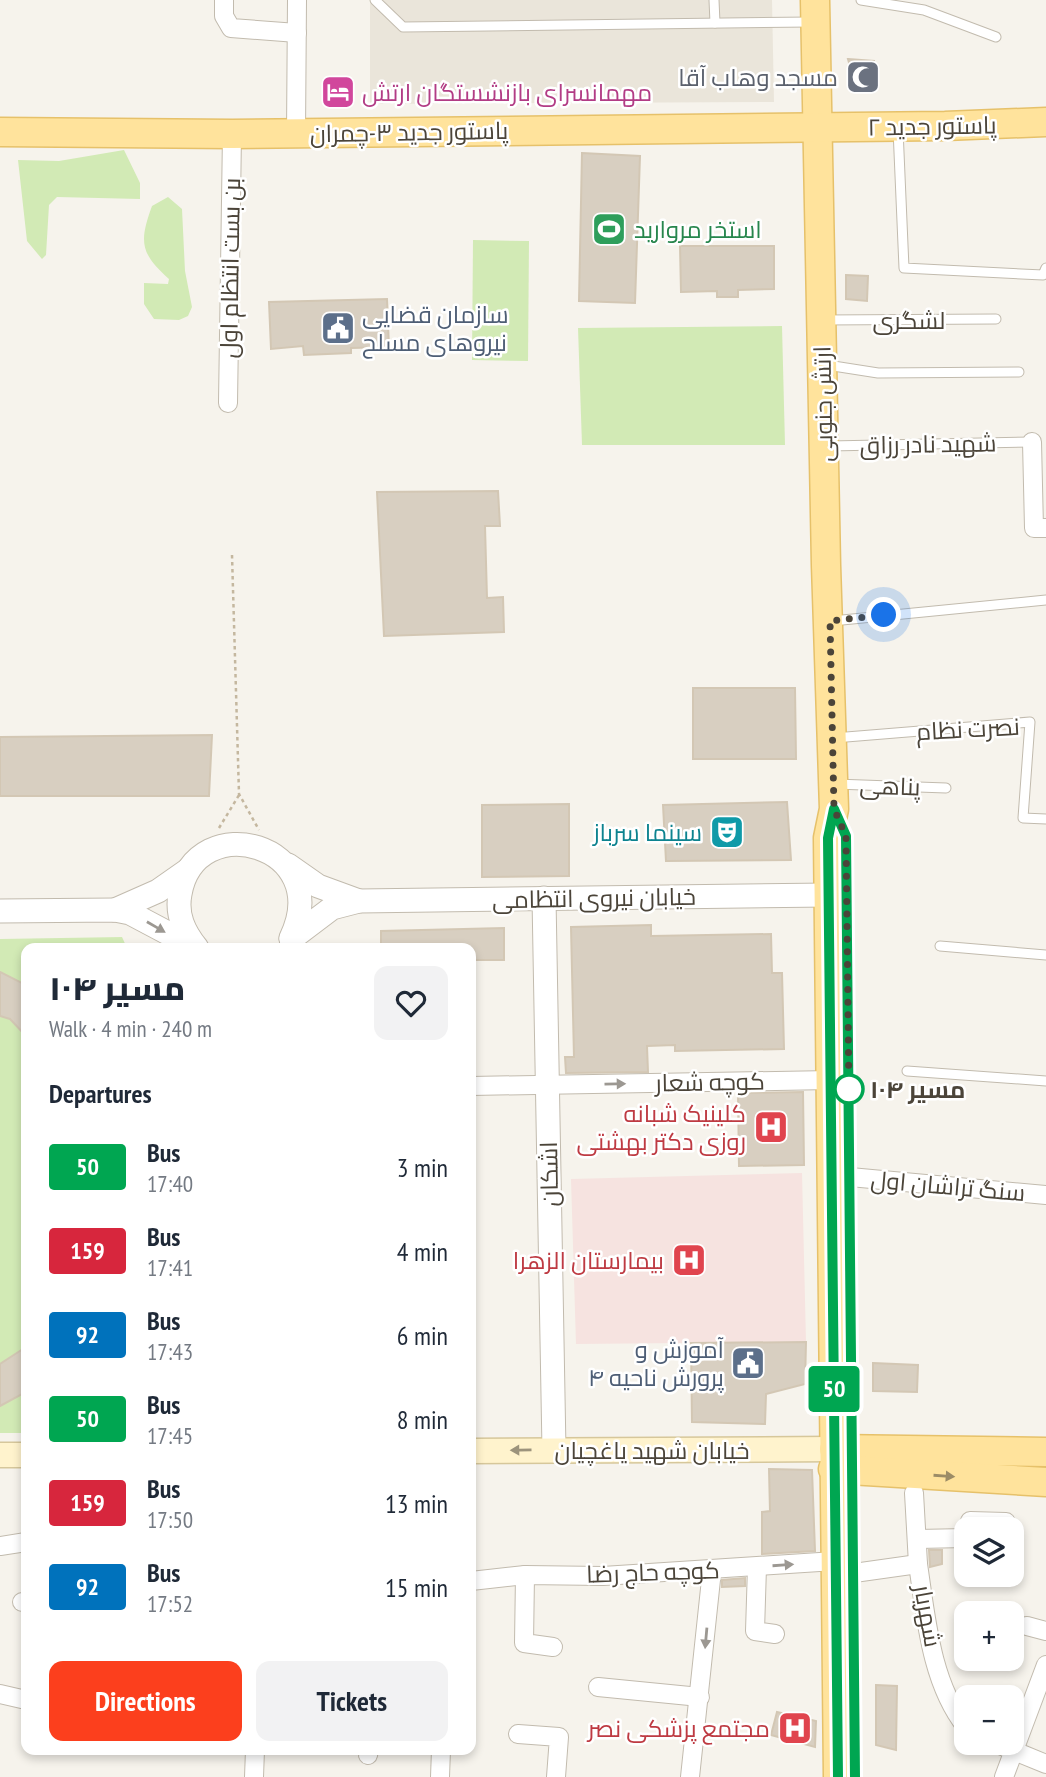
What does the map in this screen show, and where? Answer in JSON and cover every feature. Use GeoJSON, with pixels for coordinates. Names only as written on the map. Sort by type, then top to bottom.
{"type":"FeatureCollection","features":[{"type":"Feature","properties":{"kind":"main road","name":"ارتش جنوبی"},"geometry":{"type":"LineString","coordinates":[[816,11],[822,365],[834,797],[828,838],[831,1080],[843,1460],[844,1567],[838,1777]]}},
{"type":"Feature","properties":{"kind":"main road","name":"پاستور جدید ۲"},"geometry":{"type":"LineString","coordinates":[[818,128],[1046,122]]}},
{"type":"Feature","properties":{"kind":"main road","name":"پاستور جدید ۳-چمران"},"geometry":{"type":"LineString","coordinates":[[0,132],[232,134],[818,128]]}},
{"type":"Feature","properties":{"kind":"main road","name":"ارتش جنوبی"},"geometry":{"type":"LineString","coordinates":[[834,797],[846,836],[850,1177],[843,1460]]}},
{"type":"Feature","properties":{"kind":"main road","name":"خیابان شهید یاغچیان"},"geometry":{"type":"LineString","coordinates":[[476,1451],[554,1450],[843,1460]]}},
{"type":"Feature","properties":{"kind":"main road"},"geometry":{"type":"LineString","coordinates":[[843,1460],[1046,1452]]}},
{"type":"Feature","properties":{"kind":"main road"},"geometry":{"type":"LineString","coordinates":[[0,1455],[21,1455]]}},
{"type":"Feature","properties":{"kind":"main road"},"geometry":{"type":"LineString","coordinates":[[843,1460],[1046,1482]]}},
{"type":"Feature","properties":{"kind":"main road","name":"ارتش جنوبی"},"geometry":{"type":"LineString","coordinates":[[844,1567],[855,1777]]}},
{"type":"Feature","properties":{"kind":"street"},"geometry":{"type":"LineString","coordinates":[[224,0],[224,16],[231,28],[297,33]]}},
{"type":"Feature","properties":{"kind":"street"},"geometry":{"type":"LineString","coordinates":[[296,133],[297,0]]}},
{"type":"Feature","properties":{"kind":"street","name":"بن بست انتظام اول"},"geometry":{"type":"LineString","coordinates":[[228,402],[232,134]]}},
{"type":"Feature","properties":{"kind":"street"},"geometry":{"type":"LineString","coordinates":[[1032,442],[1034,527],[1046,528]]}},
{"type":"Feature","properties":{"kind":"street"},"geometry":{"type":"LineString","coordinates":[[115,910],[158,891],[194,864],[232,844],[250,844],[276,856],[292,872],[300,897],[298,923],[287,943]]}},
{"type":"Feature","properties":{"kind":"street","name":"خیابان نیروی انتظامی"},"geometry":{"type":"LineString","coordinates":[[276,856],[318,886],[359,901]]}},
{"type":"Feature","properties":{"kind":"street"},"geometry":{"type":"LineString","coordinates":[[194,864],[178,903],[180,920],[194,943]]}},
{"type":"Feature","properties":{"kind":"street","name":"خیابان نیروی انتظامی"},"geometry":{"type":"LineString","coordinates":[[287,943],[332,908],[359,901],[828,895]]}},
{"type":"Feature","properties":{"kind":"street","name":"اشکان"},"geometry":{"type":"LineString","coordinates":[[544,898],[554,1450]]}},
{"type":"Feature","properties":{"kind":"street"},"geometry":{"type":"LineString","coordinates":[[0,911],[115,910],[130,913],[187,943]]}},
{"type":"Feature","properties":{"kind":"street","name":"کوچه شعار"},"geometry":{"type":"LineString","coordinates":[[476,1086],[831,1080]]}},
{"type":"Feature","properties":{"kind":"street","name":"سنگ تراشان اول"},"geometry":{"type":"LineString","coordinates":[[850,1177],[1046,1195]]}},
{"type":"Feature","properties":{"kind":"street"},"geometry":{"type":"LineString","coordinates":[[914,1493],[918,1564]]}},
{"type":"Feature","properties":{"kind":"street"},"geometry":{"type":"LineString","coordinates":[[917,1539],[954,1538]]}},
{"type":"Feature","properties":{"kind":"street"},"geometry":{"type":"LineString","coordinates":[[0,1546],[21,1543]]}},
{"type":"Feature","properties":{"kind":"street","name":"شهریار"},"geometry":{"type":"LineString","coordinates":[[844,1567],[918,1564],[935,1658],[954,1709]]}},
{"type":"Feature","properties":{"kind":"street"},"geometry":{"type":"LineString","coordinates":[[757,1567],[755,1631],[775,1634]]}},
{"type":"Feature","properties":{"kind":"street","name":"کوچه حاج رضا"},"geometry":{"type":"LineString","coordinates":[[476,1581],[525,1576],[603,1576],[757,1567],[844,1567]]}},
{"type":"Feature","properties":{"kind":"street"},"geometry":{"type":"LineString","coordinates":[[690,1777],[712,1570]]}},
{"type":"Feature","properties":{"kind":"street"},"geometry":{"type":"LineString","coordinates":[[525,1576],[524,1643],[553,1647]]}},
{"type":"Feature","properties":{"kind":"street"},"geometry":{"type":"LineString","coordinates":[[1027,1626],[1046,1630]]}},
{"type":"Feature","properties":{"kind":"street"},"geometry":{"type":"LineString","coordinates":[[1024,1724],[1046,1665]]}},
{"type":"Feature","properties":{"kind":"street"},"geometry":{"type":"LineString","coordinates":[[598,1686],[700,1697]]}},
{"type":"Feature","properties":{"kind":"street"},"geometry":{"type":"LineString","coordinates":[[0,1695],[21,1699]]}},
{"type":"Feature","properties":{"kind":"street"},"geometry":{"type":"LineString","coordinates":[[518,1734],[559,1737],[556,1777]]}},
{"type":"Feature","properties":{"kind":"street"},"geometry":{"type":"LineString","coordinates":[[254,1777],[255,1755]]}},
{"type":"Feature","properties":{"kind":"street"},"geometry":{"type":"LineString","coordinates":[[440,1777],[441,1755]]}},
{"type":"Feature","properties":{"kind":"street"},"geometry":{"type":"LineString","coordinates":[[1004,1777],[1012,1755]]}},
{"type":"Feature","properties":{"kind":"street"},"geometry":{"type":"LineString","coordinates":[[1024,1755],[1046,1764]]}},
{"type":"Feature","properties":{"kind":"lane"},"geometry":{"type":"LineString","coordinates":[[375,0],[403,27],[715,23],[816,11]]}},
{"type":"Feature","properties":{"kind":"lane"},"geometry":{"type":"LineString","coordinates":[[714,0],[715,23]]}},
{"type":"Feature","properties":{"kind":"lane"},"geometry":{"type":"LineString","coordinates":[[861,0],[924,10],[996,37]]}},
{"type":"Feature","properties":{"kind":"lane"},"geometry":{"type":"LineString","coordinates":[[897,127],[904,268],[1043,275],[1046,268]]}},
{"type":"Feature","properties":{"kind":"lane","name":"لشگری"},"geometry":{"type":"LineString","coordinates":[[821,320],[996,319]]}},
{"type":"Feature","properties":{"kind":"lane"},"geometry":{"type":"LineString","coordinates":[[822,365],[878,373],[1019,372]]}},
{"type":"Feature","properties":{"kind":"lane","name":"شهید نادر رزاق"},"geometry":{"type":"LineString","coordinates":[[824,446],[1032,442]]}},
{"type":"Feature","properties":{"kind":"lane"},"geometry":{"type":"LineString","coordinates":[[830,621],[1046,600]]}},
{"type":"Feature","properties":{"kind":"lane","name":"نصرت نظام"},"geometry":{"type":"LineString","coordinates":[[832,738],[1030,722],[1023,818],[1046,819]]}},
{"type":"Feature","properties":{"kind":"lane","name":"پناهی"},"geometry":{"type":"LineString","coordinates":[[834,797],[946,788]]}},
{"type":"Feature","properties":{"kind":"lane"},"geometry":{"type":"LineString","coordinates":[[940,946],[1046,955]]}},
{"type":"Feature","properties":{"kind":"lane"},"geometry":{"type":"LineString","coordinates":[[907,1071],[1046,1081]]}},
{"type":"Feature","properties":{"kind":"path"},"geometry":{"type":"LineString","coordinates":[[232,555],[239,794],[276,856]]}},
{"type":"Feature","properties":{"kind":"path"},"geometry":{"type":"LineString","coordinates":[[194,864],[239,794]]}},
{"type":"Feature","properties":{"kind":"shaded area"},"geometry":{"type":"Polygon","coordinates":[[[370,0],[772,0],[774,102],[370,104],[370,0]]]}},
{"type":"Feature","properties":{"kind":"shaded area","name":"بیمارستان الزهرا"},"geometry":{"type":"Polygon","coordinates":[[[802,1173],[806,1342],[576,1344],[571,1179],[802,1173]]]}},
{"type":"Feature","properties":{"kind":"green space"},"geometry":{"type":"Polygon","coordinates":[[[124,150],[140,183],[140,199],[57,197],[49,205],[46,255],[42,259],[27,241],[18,160],[59,161],[124,150]]]}},
{"type":"Feature","properties":{"kind":"green space"},"geometry":{"type":"Polygon","coordinates":[[[168,197],[182,209],[185,271],[192,307],[188,316],[179,320],[154,319],[144,304],[144,283],[168,284],[169,279],[147,254],[144,238],[152,206],[168,197]]]}},
{"type":"Feature","properties":{"kind":"green space"},"geometry":{"type":"Polygon","coordinates":[[[473,240],[529,241],[528,361],[472,360],[473,240]]]}},
{"type":"Feature","properties":{"kind":"green space"},"geometry":{"type":"Polygon","coordinates":[[[782,326],[785,445],[582,445],[578,328],[782,326]]]}},
{"type":"Feature","properties":{"kind":"green space"},"geometry":{"type":"Polygon","coordinates":[[[122,937],[125,943],[21,943],[21,1433],[0,1433],[0,939],[122,937]]]}},
{"type":"Feature","properties":{"kind":"building","name":"مسجد وهاب آقا"},"geometry":{"type":"Polygon","coordinates":[[[848,59],[874,61],[874,91],[862,90],[855,84],[848,59]]]}},
{"type":"Feature","properties":{"kind":"building","name":"استخر مروارید"},"geometry":{"type":"Polygon","coordinates":[[[582,153],[640,156],[635,303],[579,301],[582,153]]]}},
{"type":"Feature","properties":{"kind":"building"},"geometry":{"type":"Polygon","coordinates":[[[680,246],[774,246],[774,289],[738,290],[738,297],[717,297],[717,291],[681,292],[680,246]]]}},
{"type":"Feature","properties":{"kind":"building"},"geometry":{"type":"Polygon","coordinates":[[[846,275],[868,276],[867,301],[846,299],[846,275]]]}},
{"type":"Feature","properties":{"kind":"building"},"geometry":{"type":"Polygon","coordinates":[[[387,299],[389,347],[351,348],[351,353],[304,355],[303,346],[271,349],[269,302],[387,299]]]}},
{"type":"Feature","properties":{"kind":"building"},"geometry":{"type":"Polygon","coordinates":[[[498,491],[500,526],[485,526],[487,598],[503,597],[504,632],[384,636],[377,492],[498,491]]]}},
{"type":"Feature","properties":{"kind":"building"},"geometry":{"type":"Polygon","coordinates":[[[693,688],[795,688],[796,759],[693,759],[693,688]]]}},
{"type":"Feature","properties":{"kind":"building"},"geometry":{"type":"Polygon","coordinates":[[[212,735],[209,796],[0,796],[0,737],[212,735]]]}},
{"type":"Feature","properties":{"kind":"building","name":"سینما سرباز"},"geometry":{"type":"Polygon","coordinates":[[[787,802],[791,860],[666,861],[663,805],[787,802]]]}},
{"type":"Feature","properties":{"kind":"building"},"geometry":{"type":"Polygon","coordinates":[[[569,804],[569,876],[482,877],[482,805],[569,804]]]}},
{"type":"Feature","properties":{"kind":"building"},"geometry":{"type":"Polygon","coordinates":[[[651,925],[651,936],[771,934],[772,973],[782,973],[784,1049],[675,1051],[675,1045],[647,1046],[648,1072],[566,1073],[565,1057],[574,1057],[571,927],[651,925]]]}},
{"type":"Feature","properties":{"kind":"building"},"geometry":{"type":"Polygon","coordinates":[[[504,928],[504,960],[476,960],[476,943],[381,943],[381,931],[504,928]]]}},
{"type":"Feature","properties":{"kind":"building"},"geometry":{"type":"Polygon","coordinates":[[[0,972],[21,982],[21,1031],[10,1019],[0,1016],[0,972]]]}},
{"type":"Feature","properties":{"kind":"building","name":"کلینیک شبانه روزی دکتر بهشتی"},"geometry":{"type":"Polygon","coordinates":[[[803,1092],[804,1165],[739,1166],[738,1093],[803,1092]]]}},
{"type":"Feature","properties":{"kind":"building","name":"آموزش و پرورش ناحیه ۴"},"geometry":{"type":"Polygon","coordinates":[[[806,1342],[805,1384],[766,1394],[765,1424],[692,1422],[691,1343],[806,1342]]]}},
{"type":"Feature","properties":{"kind":"building"},"geometry":{"type":"Polygon","coordinates":[[[21,1350],[21,1395],[0,1406],[0,1364],[21,1350]]]}},
{"type":"Feature","properties":{"kind":"building"},"geometry":{"type":"Polygon","coordinates":[[[873,1363],[918,1365],[917,1392],[873,1391],[873,1363]]]}},
{"type":"Feature","properties":{"kind":"building"},"geometry":{"type":"Polygon","coordinates":[[[769,1469],[812,1470],[815,1551],[762,1554],[762,1512],[770,1511],[769,1469]]]}},
{"type":"Feature","properties":{"kind":"building"},"geometry":{"type":"Polygon","coordinates":[[[929,1550],[942,1550],[942,1564],[930,1567],[929,1550]]]}},
{"type":"Feature","properties":{"kind":"building"},"geometry":{"type":"Polygon","coordinates":[[[745,1578],[745,1586],[722,1587],[722,1580],[745,1578]]]}},
{"type":"Feature","properties":{"kind":"building"},"geometry":{"type":"Polygon","coordinates":[[[876,1685],[897,1686],[896,1750],[876,1745],[876,1685]]]}},
{"type":"Feature","properties":{"kind":"building","name":"مجتمع پزشکی نصر"},"geometry":{"type":"Polygon","coordinates":[[[777,1712],[816,1721],[815,1747],[771,1735],[777,1712]]]}},
{"type":"Feature","properties":{"kind":"bus line","name":"50"},"geometry":{"type":"LineString","coordinates":[[838,1777],[828,895],[828,838],[834,809],[846,836],[855,1777]]}},
{"type":"Feature","properties":{"kind":"place","name":"مسجد وهاب آقا"},"geometry":{"type":"Point","coordinates":[863,77]}},
{"type":"Feature","properties":{"kind":"place","name":"مهمانسرای بازنشستگان ارتش"},"geometry":{"type":"Point","coordinates":[338,92]}},
{"type":"Feature","properties":{"kind":"place","name":"استخر مروارید"},"geometry":{"type":"Point","coordinates":[609,229]}},
{"type":"Feature","properties":{"kind":"place","name":"سازمان قضایی نیروهای مسلح"},"geometry":{"type":"Point","coordinates":[338,328]}},
{"type":"Feature","properties":{"kind":"place","name":"سینما سرباز"},"geometry":{"type":"Point","coordinates":[727,832]}},
{"type":"Feature","properties":{"kind":"place","name":"مسیر ۱۰۴"},"geometry":{"type":"Point","coordinates":[849,1089]}},
{"type":"Feature","properties":{"kind":"place","name":"کلینیک شبانه روزی دکتر بهشتی"},"geometry":{"type":"Point","coordinates":[771,1127]}},
{"type":"Feature","properties":{"kind":"place","name":"بیمارستان الزهرا"},"geometry":{"type":"Point","coordinates":[689,1260]}},
{"type":"Feature","properties":{"kind":"place","name":"آموزش و پرورش ناحیه ۴"},"geometry":{"type":"Point","coordinates":[748,1363]}},
{"type":"Feature","properties":{"kind":"place","name":"مجتمع پزشکی نصر"},"geometry":{"type":"Point","coordinates":[795,1728]}},
{"type":"Feature","properties":{"kind":"route"},"geometry":{"type":"LineString","coordinates":[[849,1089],[849,1096],[846,836],[834,809],[830,621],[884,615]]}}]}
